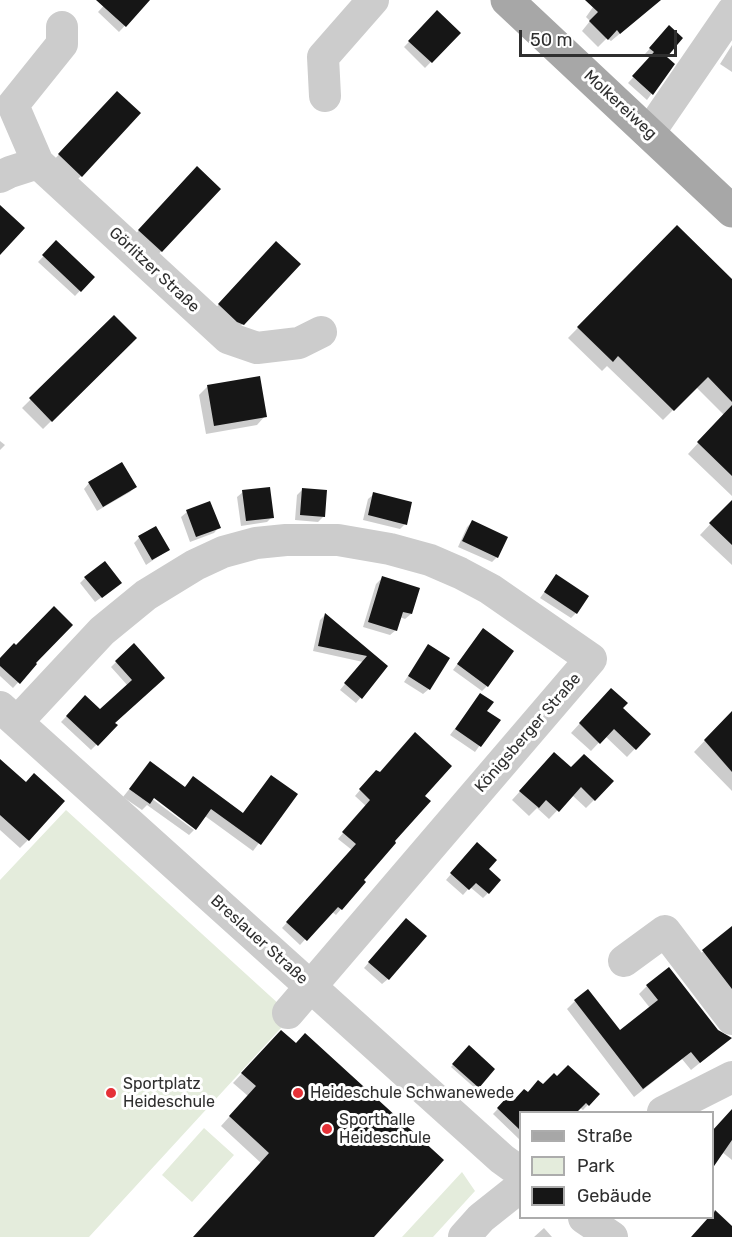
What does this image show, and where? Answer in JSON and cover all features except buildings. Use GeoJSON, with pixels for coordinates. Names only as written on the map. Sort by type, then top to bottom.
{"type":"FeatureCollection","features":[{"type":"Feature","properties":{"kind":"main road","name":"Molkereiweg"},"geometry":{"type":"LineString","coordinates":[[507,0],[732,211]]}},
{"type":"Feature","properties":{"kind":"street"},"geometry":{"type":"LineString","coordinates":[[325,96],[323,57],[373,0]]}},
{"type":"Feature","properties":{"kind":"street"},"geometry":{"type":"LineString","coordinates":[[650,133],[732,12]]}},
{"type":"Feature","properties":{"kind":"street"},"geometry":{"type":"LineString","coordinates":[[0,177],[10,171],[38,163],[13,105],[62,44],[62,27]]}},
{"type":"Feature","properties":{"kind":"street","name":"Görlitzer Straße"},"geometry":{"type":"LineString","coordinates":[[38,163],[228,338],[256,348],[299,344],[321,332]]}},
{"type":"Feature","properties":{"kind":"street","name":"Königsberger Straße"},"geometry":{"type":"LineString","coordinates":[[9,714],[146,595],[204,560],[223,552],[256,543],[286,540],[338,540],[390,549],[430,560],[490,589],[591,659],[310,986]]}},
{"type":"Feature","properties":{"kind":"street","name":"Breslauer Straße"},"geometry":{"type":"LineString","coordinates":[[9,714],[502,1159],[519,1171]]}},
{"type":"Feature","properties":{"kind":"street"},"geometry":{"type":"LineString","coordinates":[[624,961],[665,931],[732,1019]]}},
{"type":"Feature","properties":{"kind":"street"},"geometry":{"type":"LineString","coordinates":[[288,1013],[310,986]]}},
{"type":"Feature","properties":{"kind":"street"},"geometry":{"type":"LineString","coordinates":[[667,1111],[732,1077]]}},
{"type":"Feature","properties":{"kind":"street"},"geometry":{"type":"LineString","coordinates":[[464,1237],[481,1218],[519,1188]]}},
{"type":"Feature","properties":{"kind":"street"},"geometry":{"type":"LineString","coordinates":[[585,1219],[612,1237]]}},
{"type":"Feature","properties":{"kind":"green space","name":"Sportplatz Heideschule"},"geometry":{"type":"Polygon","coordinates":[[[66,810],[292,1016],[89,1237],[0,1237],[0,880],[66,810]]]}},
{"type":"Feature","properties":{"kind":"green space"},"geometry":{"type":"Polygon","coordinates":[[[204,1128],[234,1155],[192,1202],[162,1175],[204,1128]]]}},
{"type":"Feature","properties":{"kind":"green space"},"geometry":{"type":"Polygon","coordinates":[[[462,1172],[475,1191],[433,1237],[402,1237],[462,1172]]]}},
{"type":"Feature","properties":{"kind":"place","name":"Sportplatz Heideschule"},"geometry":{"type":"Point","coordinates":[111,1093]}},
{"type":"Feature","properties":{"kind":"place","name":"Heideschule Schwanewede"},"geometry":{"type":"Point","coordinates":[298,1093]}},
{"type":"Feature","properties":{"kind":"place","name":"Sporthalle Heideschule"},"geometry":{"type":"Point","coordinates":[327,1129]}}]}
